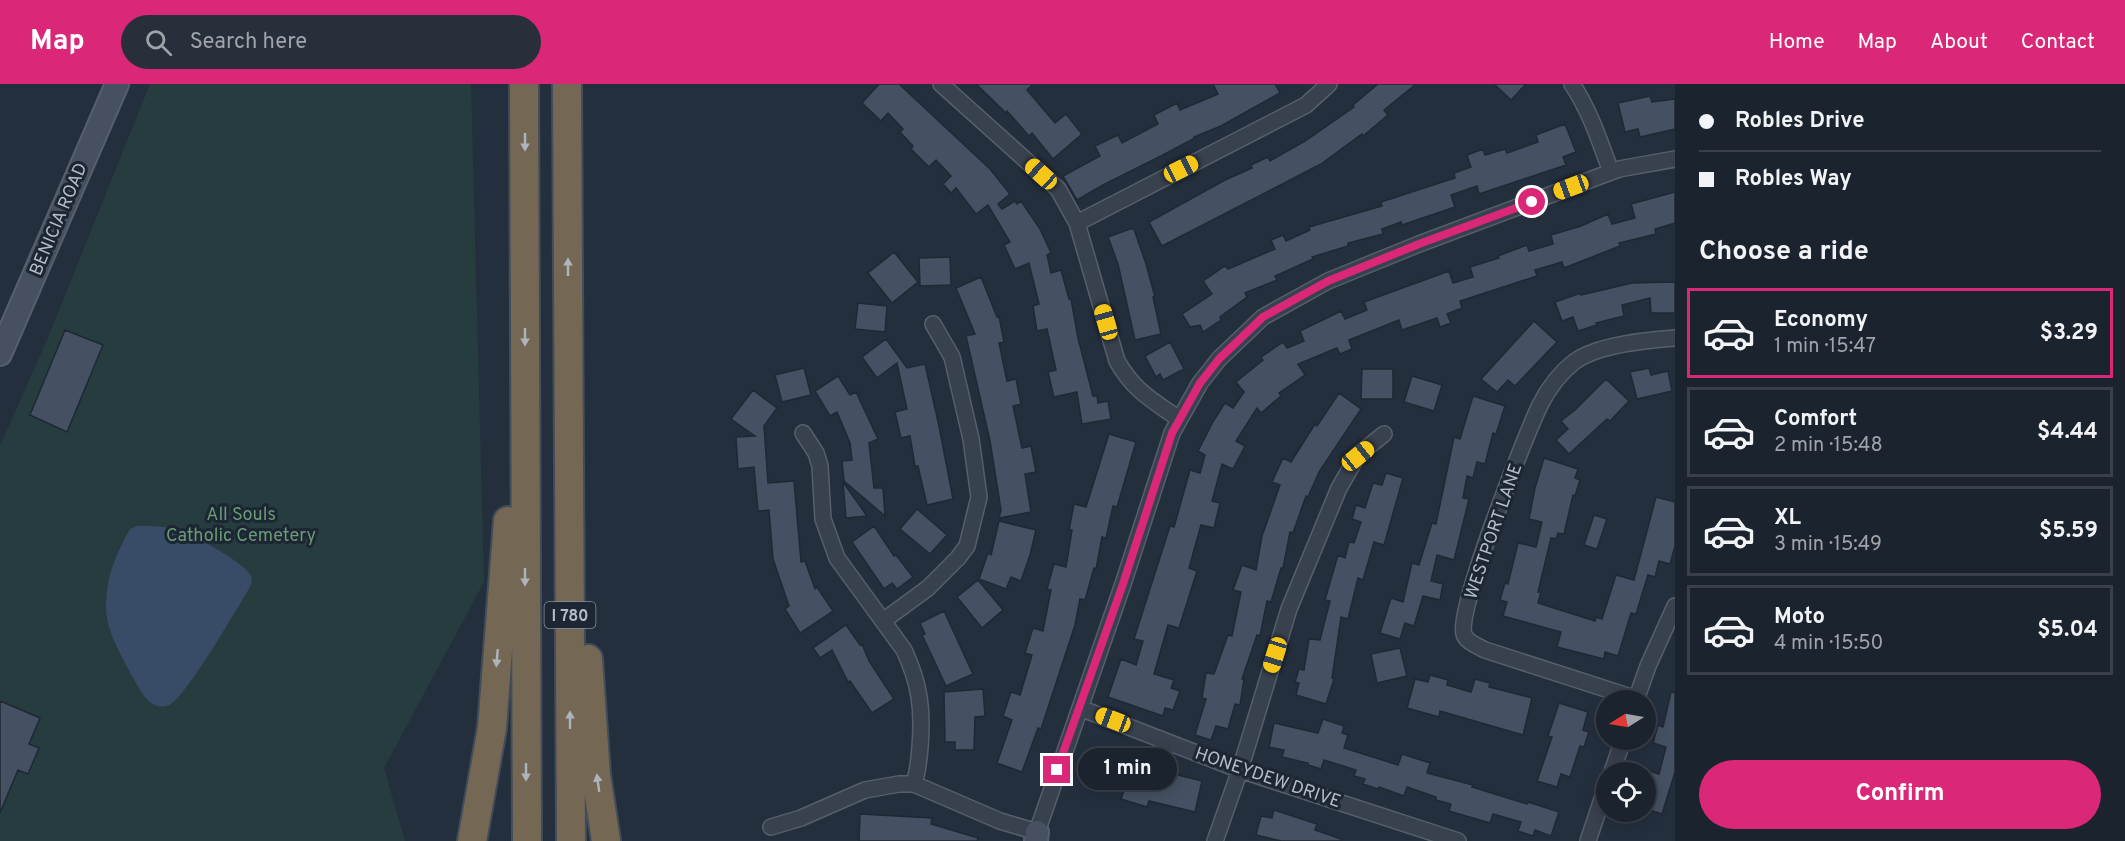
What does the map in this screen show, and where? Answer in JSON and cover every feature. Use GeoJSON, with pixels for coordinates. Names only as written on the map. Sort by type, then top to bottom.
{"type":"FeatureCollection","features":[{"type":"Feature","properties":{"kind":"highway","name":"I 780"},"geometry":{"type":"LineString","coordinates":[[524,84],[526,841]]}},
{"type":"Feature","properties":{"kind":"highway","name":"I 780"},"geometry":{"type":"LineString","coordinates":[[567,84],[571,841]]}},
{"type":"Feature","properties":{"kind":"highway"},"geometry":{"type":"LineString","coordinates":[[569,388],[581,475],[592,722],[596,775],[606,841]]}},
{"type":"Feature","properties":{"kind":"highway"},"geometry":{"type":"LineString","coordinates":[[472,841],[492,728],[514,446],[525,413]]}},
{"type":"Feature","properties":{"kind":"main road","name":"BENICIA ROAD"},"geometry":{"type":"LineString","coordinates":[[0,354],[117,84]]}},
{"type":"Feature","properties":{"kind":"street"},"geometry":{"type":"LineString","coordinates":[[941,84],[1058,189],[1077,223],[1118,362],[1128,380],[1140,392],[1179,419]]}},
{"type":"Feature","properties":{"kind":"street"},"geometry":{"type":"LineString","coordinates":[[1077,223],[1306,105],[1329,84]]}},
{"type":"Feature","properties":{"kind":"street"},"geometry":{"type":"LineString","coordinates":[[1572,84],[1593,123],[1611,172]]}},
{"type":"Feature","properties":{"kind":"street"},"geometry":{"type":"LineString","coordinates":[[771,827],[801,818],[865,790],[900,783],[914,784],[1036,837],[1172,433],[1200,383],[1219,359],[1263,317],[1328,281],[1611,172],[1675,159]]}},
{"type":"Feature","properties":{"kind":"street"},"geometry":{"type":"LineString","coordinates":[[883,621],[928,588],[958,558],[967,546],[979,497],[971,439],[952,357],[933,324]]}},
{"type":"Feature","properties":{"kind":"street","name":"WESTPORT LANE"},"geometry":{"type":"LineString","coordinates":[[1606,690],[1485,650],[1468,641],[1464,635],[1463,624],[1475,576],[1526,436],[1541,403],[1556,380],[1575,361],[1592,354],[1629,342],[1675,338]]}},
{"type":"Feature","properties":{"kind":"street"},"geometry":{"type":"LineString","coordinates":[[803,433],[816,453],[820,466],[823,519],[837,558],[904,650],[919,688],[922,717],[918,772],[914,784]]}},
{"type":"Feature","properties":{"kind":"street"},"geometry":{"type":"LineString","coordinates":[[1215,841],[1240,770],[1288,609],[1339,488],[1358,456],[1384,434]]}},
{"type":"Feature","properties":{"kind":"street"},"geometry":{"type":"LineString","coordinates":[[1640,690],[1675,606]]}},
{"type":"Feature","properties":{"kind":"street","name":"HONEYDEW DRIVE"},"geometry":{"type":"LineString","coordinates":[[1080,708],[1240,770],[1458,841]]}},
{"type":"Feature","properties":{"kind":"street"},"geometry":{"type":"LineString","coordinates":[[1588,841],[1596,817]]}},
{"type":"Feature","properties":{"kind":"green space","name":"All Souls Catholic Cemetery"},"geometry":{"type":"Polygon","coordinates":[[[150,84],[471,84],[484,582],[384,768],[405,841],[0,841],[0,446],[47,340],[150,84]]]}},
{"type":"Feature","properties":{"kind":"water"},"geometry":{"type":"Polygon","coordinates":[[[137,526],[170,528],[192,536],[238,563],[252,579],[251,585],[199,670],[187,687],[169,705],[156,705],[146,697],[114,640],[106,612],[108,582],[114,564],[130,529],[137,526]]]}},
{"type":"Feature","properties":{"kind":"building"},"geometry":{"type":"Polygon","coordinates":[[[879,84],[899,84],[990,169],[1010,194],[998,204],[1002,209],[1015,201],[1017,204],[1021,201],[1040,229],[1051,253],[1047,255],[1051,273],[1061,270],[1069,299],[1071,299],[1093,396],[1097,396],[1098,403],[1108,401],[1111,419],[1082,424],[1077,392],[1054,397],[1048,372],[1056,370],[1047,329],[1037,331],[1033,306],[1039,304],[1029,263],[1015,269],[1004,245],[1010,242],[988,205],[976,214],[956,188],[951,193],[943,184],[951,176],[936,160],[929,167],[911,149],[913,146],[900,132],[903,129],[888,113],[881,121],[862,103],[879,84]]]}},
{"type":"Feature","properties":{"kind":"building"},"geometry":{"type":"Polygon","coordinates":[[[976,84],[1033,84],[1027,90],[1055,123],[1066,114],[1082,134],[1053,159],[1032,133],[1029,136],[1007,111],[1006,113],[976,84]]]}},
{"type":"Feature","properties":{"kind":"building"},"geometry":{"type":"Polygon","coordinates":[[[1213,84],[1275,84],[1280,93],[1077,200],[1063,176],[1100,156],[1095,146],[1118,135],[1122,143],[1158,124],[1154,115],[1177,103],[1180,110],[1218,94],[1213,84]]]}},
{"type":"Feature","properties":{"kind":"building"},"geometry":{"type":"Polygon","coordinates":[[[1378,84],[1416,84],[1384,110],[1388,115],[1363,136],[1362,134],[1321,164],[1162,246],[1149,222],[1225,180],[1252,168],[1251,165],[1268,157],[1270,161],[1305,141],[1354,107],[1353,105],[1378,84]]]}},
{"type":"Feature","properties":{"kind":"building"},"geometry":{"type":"Polygon","coordinates":[[[1494,84],[1526,84],[1511,100],[1494,84]]]}},
{"type":"Feature","properties":{"kind":"building"},"geometry":{"type":"Polygon","coordinates":[[[1650,96],[1652,102],[1675,99],[1675,129],[1640,137],[1638,129],[1625,132],[1618,103],[1650,96]]]}},
{"type":"Feature","properties":{"kind":"building"},"geometry":{"type":"Polygon","coordinates":[[[1565,124],[1576,152],[1563,157],[1566,165],[1479,194],[1477,186],[1451,195],[1455,207],[1402,225],[1401,222],[1382,229],[1383,234],[1348,243],[1348,246],[1312,257],[1313,259],[1275,276],[1277,280],[1245,293],[1247,297],[1220,317],[1221,320],[1203,332],[1200,325],[1190,327],[1182,314],[1212,294],[1203,281],[1225,266],[1228,269],[1275,249],[1271,240],[1283,235],[1286,241],[1310,230],[1309,227],[1382,206],[1381,202],[1455,178],[1454,173],[1471,167],[1467,155],[1483,149],[1485,155],[1505,149],[1507,153],[1538,142],[1536,135],[1565,124]]]}},
{"type":"Feature","properties":{"kind":"building"},"geometry":{"type":"Polygon","coordinates":[[[1675,192],[1675,223],[1655,229],[1656,234],[1619,243],[1620,246],[1564,268],[1562,262],[1535,270],[1537,276],[1460,301],[1462,308],[1447,314],[1451,323],[1440,327],[1437,318],[1402,330],[1399,320],[1349,340],[1352,349],[1340,354],[1337,348],[1298,364],[1305,375],[1279,393],[1281,396],[1261,413],[1257,408],[1236,441],[1245,446],[1233,469],[1222,464],[1212,501],[1220,503],[1214,528],[1201,525],[1189,568],[1197,571],[1179,628],[1168,625],[1154,674],[1174,680],[1171,688],[1180,691],[1173,710],[1165,708],[1163,716],[1108,697],[1121,659],[1136,665],[1143,641],[1134,639],[1170,526],[1174,527],[1190,470],[1200,473],[1205,455],[1198,451],[1225,403],[1233,408],[1244,392],[1236,382],[1263,360],[1261,357],[1283,342],[1287,348],[1304,341],[1300,331],[1341,311],[1345,319],[1367,310],[1364,302],[1449,271],[1453,283],[1473,277],[1470,267],[1499,258],[1498,256],[1527,245],[1529,251],[1553,244],[1551,235],[1581,226],[1608,214],[1612,224],[1635,218],[1631,204],[1675,192]]]}},
{"type":"Feature","properties":{"kind":"building"},"geometry":{"type":"Polygon","coordinates":[[[1134,229],[1146,264],[1155,297],[1153,297],[1161,334],[1135,340],[1118,264],[1108,237],[1134,229]]]}},
{"type":"Feature","properties":{"kind":"building"},"geometry":{"type":"Polygon","coordinates":[[[894,252],[918,282],[892,303],[868,273],[894,252]]]}},
{"type":"Feature","properties":{"kind":"building"},"geometry":{"type":"Polygon","coordinates":[[[950,257],[951,285],[920,286],[919,258],[950,257]]]}},
{"type":"Feature","properties":{"kind":"building"},"geometry":{"type":"Polygon","coordinates":[[[981,277],[997,317],[999,316],[1004,342],[999,343],[1007,381],[1016,379],[1021,404],[1013,406],[1022,448],[1031,446],[1036,472],[1025,474],[1031,512],[999,518],[1001,510],[990,441],[966,336],[975,334],[956,288],[981,277]]]}},
{"type":"Feature","properties":{"kind":"building"},"geometry":{"type":"Polygon","coordinates":[[[1675,282],[1675,313],[1651,313],[1650,298],[1622,305],[1624,316],[1596,323],[1597,325],[1578,331],[1573,317],[1562,321],[1555,302],[1581,293],[1581,295],[1632,283],[1675,282]]]}},
{"type":"Feature","properties":{"kind":"building"},"geometry":{"type":"Polygon","coordinates":[[[858,303],[887,306],[885,332],[855,329],[858,303]]]}},
{"type":"Feature","properties":{"kind":"building"},"geometry":{"type":"Polygon","coordinates":[[[1534,321],[1557,342],[1515,386],[1508,380],[1497,392],[1481,379],[1534,321]]]}},
{"type":"Feature","properties":{"kind":"building"},"geometry":{"type":"Polygon","coordinates":[[[65,330],[103,345],[67,432],[30,415],[65,330]]]}},
{"type":"Feature","properties":{"kind":"building"},"geometry":{"type":"Polygon","coordinates":[[[886,339],[907,368],[925,364],[953,499],[927,505],[918,466],[915,466],[910,436],[901,438],[895,412],[907,409],[897,363],[877,378],[862,357],[886,339]]]}},
{"type":"Feature","properties":{"kind":"building"},"geometry":{"type":"Polygon","coordinates":[[[1170,342],[1184,369],[1163,380],[1160,374],[1156,377],[1145,356],[1170,342]]]}},
{"type":"Feature","properties":{"kind":"building"},"geometry":{"type":"Polygon","coordinates":[[[804,368],[811,395],[782,402],[775,375],[804,368]]]}},
{"type":"Feature","properties":{"kind":"building"},"geometry":{"type":"Polygon","coordinates":[[[1649,368],[1651,375],[1668,371],[1672,391],[1637,399],[1630,372],[1649,368]]]}},
{"type":"Feature","properties":{"kind":"building"},"geometry":{"type":"Polygon","coordinates":[[[1362,369],[1393,369],[1393,399],[1361,399],[1362,369]]]}},
{"type":"Feature","properties":{"kind":"building"},"geometry":{"type":"Polygon","coordinates":[[[838,376],[850,395],[856,392],[878,439],[869,443],[874,488],[883,488],[885,516],[844,481],[842,461],[852,460],[850,443],[837,412],[830,416],[815,391],[838,376]]]}},
{"type":"Feature","properties":{"kind":"building"},"geometry":{"type":"Polygon","coordinates":[[[1412,376],[1442,385],[1434,411],[1404,402],[1412,376]]]}},
{"type":"Feature","properties":{"kind":"building"},"geometry":{"type":"Polygon","coordinates":[[[1606,379],[1629,401],[1610,421],[1607,419],[1569,454],[1556,440],[1568,429],[1561,421],[1606,379]]]}},
{"type":"Feature","properties":{"kind":"building"},"geometry":{"type":"Polygon","coordinates":[[[753,390],[777,408],[764,426],[768,483],[794,481],[801,562],[805,561],[815,589],[817,587],[833,611],[800,633],[785,609],[789,606],[773,559],[769,510],[758,511],[754,467],[738,469],[736,437],[755,436],[731,419],[753,390]]]}},
{"type":"Feature","properties":{"kind":"building"},"geometry":{"type":"Polygon","coordinates":[[[1339,393],[1361,409],[1319,472],[1308,497],[1306,496],[1293,533],[1290,532],[1283,568],[1281,568],[1271,602],[1267,601],[1260,636],[1257,635],[1242,679],[1244,679],[1240,705],[1235,704],[1228,729],[1216,726],[1211,740],[1195,735],[1206,699],[1202,698],[1206,673],[1214,674],[1228,635],[1232,636],[1241,592],[1233,590],[1242,565],[1256,570],[1262,536],[1280,485],[1272,482],[1283,458],[1291,462],[1315,424],[1317,426],[1339,393]]]}},
{"type":"Feature","properties":{"kind":"building"},"geometry":{"type":"Polygon","coordinates":[[[1473,396],[1505,406],[1496,434],[1493,433],[1485,464],[1477,462],[1473,478],[1467,476],[1463,498],[1469,499],[1454,560],[1437,555],[1431,581],[1443,584],[1440,600],[1423,596],[1414,626],[1405,623],[1400,639],[1380,633],[1391,598],[1403,602],[1412,563],[1419,565],[1432,523],[1436,524],[1454,437],[1460,439],[1473,396]]]}},
{"type":"Feature","properties":{"kind":"building"},"geometry":{"type":"Polygon","coordinates":[[[1109,434],[1136,442],[1117,507],[1113,506],[1106,538],[1102,537],[1096,569],[1094,568],[1085,600],[1080,599],[1075,625],[1041,729],[1038,728],[1022,772],[997,763],[1012,720],[1003,716],[1011,692],[1020,695],[1032,655],[1025,653],[1033,628],[1043,631],[1051,590],[1047,589],[1054,564],[1066,567],[1074,504],[1086,507],[1109,434]]]}},
{"type":"Feature","properties":{"kind":"building"},"geometry":{"type":"Polygon","coordinates":[[[1544,458],[1578,469],[1575,478],[1580,480],[1575,496],[1573,495],[1564,534],[1558,533],[1556,539],[1551,538],[1538,592],[1541,592],[1538,603],[1595,621],[1596,617],[1602,619],[1616,575],[1634,580],[1656,497],[1675,502],[1675,546],[1670,564],[1659,561],[1655,577],[1648,575],[1636,614],[1631,613],[1618,656],[1605,652],[1604,659],[1557,647],[1561,632],[1503,616],[1507,602],[1500,600],[1505,583],[1508,584],[1518,543],[1536,547],[1542,522],[1529,519],[1544,458]]]}},
{"type":"Feature","properties":{"kind":"building"},"geometry":{"type":"Polygon","coordinates":[[[1386,473],[1403,478],[1384,545],[1374,542],[1363,580],[1358,578],[1348,619],[1341,617],[1332,678],[1334,679],[1326,704],[1296,695],[1299,683],[1295,682],[1299,669],[1304,670],[1309,639],[1320,640],[1330,601],[1325,600],[1338,555],[1345,558],[1349,542],[1354,543],[1361,522],[1352,519],[1356,505],[1365,508],[1373,483],[1382,485],[1386,473]]]}},
{"type":"Feature","properties":{"kind":"building"},"geometry":{"type":"Polygon","coordinates":[[[843,482],[867,516],[846,518],[843,482]]]}},
{"type":"Feature","properties":{"kind":"building"},"geometry":{"type":"Polygon","coordinates":[[[917,509],[947,535],[930,554],[900,529],[917,509]]]}},
{"type":"Feature","properties":{"kind":"building"},"geometry":{"type":"Polygon","coordinates":[[[1594,515],[1607,519],[1597,549],[1584,545],[1594,515]]]}},
{"type":"Feature","properties":{"kind":"building"},"geometry":{"type":"Polygon","coordinates":[[[999,521],[1036,530],[1021,581],[1011,577],[1006,589],[979,579],[988,553],[991,555],[999,521]]]}},
{"type":"Feature","properties":{"kind":"building"},"geometry":{"type":"Polygon","coordinates":[[[874,526],[894,556],[896,555],[913,577],[897,589],[892,583],[884,589],[852,542],[874,526]]]}},
{"type":"Feature","properties":{"kind":"building"},"geometry":{"type":"Polygon","coordinates":[[[978,580],[1003,610],[982,628],[957,597],[978,580]]]}},
{"type":"Feature","properties":{"kind":"building"},"geometry":{"type":"Polygon","coordinates":[[[944,611],[973,674],[946,686],[922,635],[925,634],[920,623],[944,611]]]}},
{"type":"Feature","properties":{"kind":"building"},"geometry":{"type":"Polygon","coordinates":[[[846,625],[860,645],[862,644],[869,661],[894,699],[872,713],[850,681],[848,682],[832,650],[820,658],[813,648],[846,625]]]}},
{"type":"Feature","properties":{"kind":"building"},"geometry":{"type":"Polygon","coordinates":[[[1400,648],[1407,676],[1377,683],[1371,654],[1400,648]]]}},
{"type":"Feature","properties":{"kind":"building"},"geometry":{"type":"Polygon","coordinates":[[[1430,675],[1448,680],[1447,685],[1471,692],[1475,679],[1490,683],[1489,687],[1532,698],[1523,735],[1440,711],[1439,717],[1407,708],[1415,679],[1428,682],[1430,675]]]}},
{"type":"Feature","properties":{"kind":"building"},"geometry":{"type":"Polygon","coordinates":[[[983,689],[985,716],[975,717],[974,750],[955,750],[955,742],[945,742],[944,692],[983,689]]]}},
{"type":"Feature","properties":{"kind":"building"},"geometry":{"type":"Polygon","coordinates":[[[1671,692],[1675,693],[1675,772],[1662,814],[1656,812],[1656,773],[1659,774],[1666,747],[1656,744],[1656,732],[1658,725],[1663,727],[1671,692]]]}},
{"type":"Feature","properties":{"kind":"building"},"geometry":{"type":"Polygon","coordinates":[[[0,701],[40,718],[29,744],[39,748],[28,774],[18,770],[0,813],[0,701]]]}},
{"type":"Feature","properties":{"kind":"building"},"geometry":{"type":"Polygon","coordinates":[[[1559,703],[1588,712],[1583,730],[1589,732],[1584,747],[1580,746],[1570,777],[1561,774],[1557,787],[1537,781],[1552,737],[1548,736],[1559,703]]]}},
{"type":"Feature","properties":{"kind":"building"},"geometry":{"type":"Polygon","coordinates":[[[1323,719],[1344,726],[1342,733],[1348,735],[1344,748],[1398,765],[1402,754],[1430,763],[1427,773],[1559,812],[1551,836],[1535,830],[1533,836],[1518,831],[1521,822],[1493,814],[1490,823],[1449,811],[1451,804],[1407,787],[1404,796],[1379,787],[1378,789],[1363,784],[1365,779],[1354,776],[1356,770],[1324,760],[1321,769],[1308,765],[1308,763],[1282,757],[1284,750],[1269,747],[1274,723],[1318,733],[1323,719]]]}},
{"type":"Feature","properties":{"kind":"building"},"geometry":{"type":"Polygon","coordinates":[[[1104,751],[1158,770],[1202,781],[1195,812],[1149,801],[1147,807],[1121,799],[1124,790],[1088,778],[1094,759],[1101,761],[1104,751]]]}},
{"type":"Feature","properties":{"kind":"building"},"geometry":{"type":"Polygon","coordinates":[[[1274,810],[1317,824],[1315,830],[1341,839],[1341,841],[1281,841],[1256,835],[1261,816],[1272,818],[1274,810]]]}},
{"type":"Feature","properties":{"kind":"building"},"geometry":{"type":"Polygon","coordinates":[[[860,814],[932,818],[931,824],[978,838],[977,841],[859,841],[860,814]]]}},
{"type":"Feature","properties":{"kind":"route"},"geometry":{"type":"LineString","coordinates":[[1057,770],[1123,584],[1172,433],[1200,383],[1219,359],[1263,317],[1328,281],[1532,202]]}}]}
